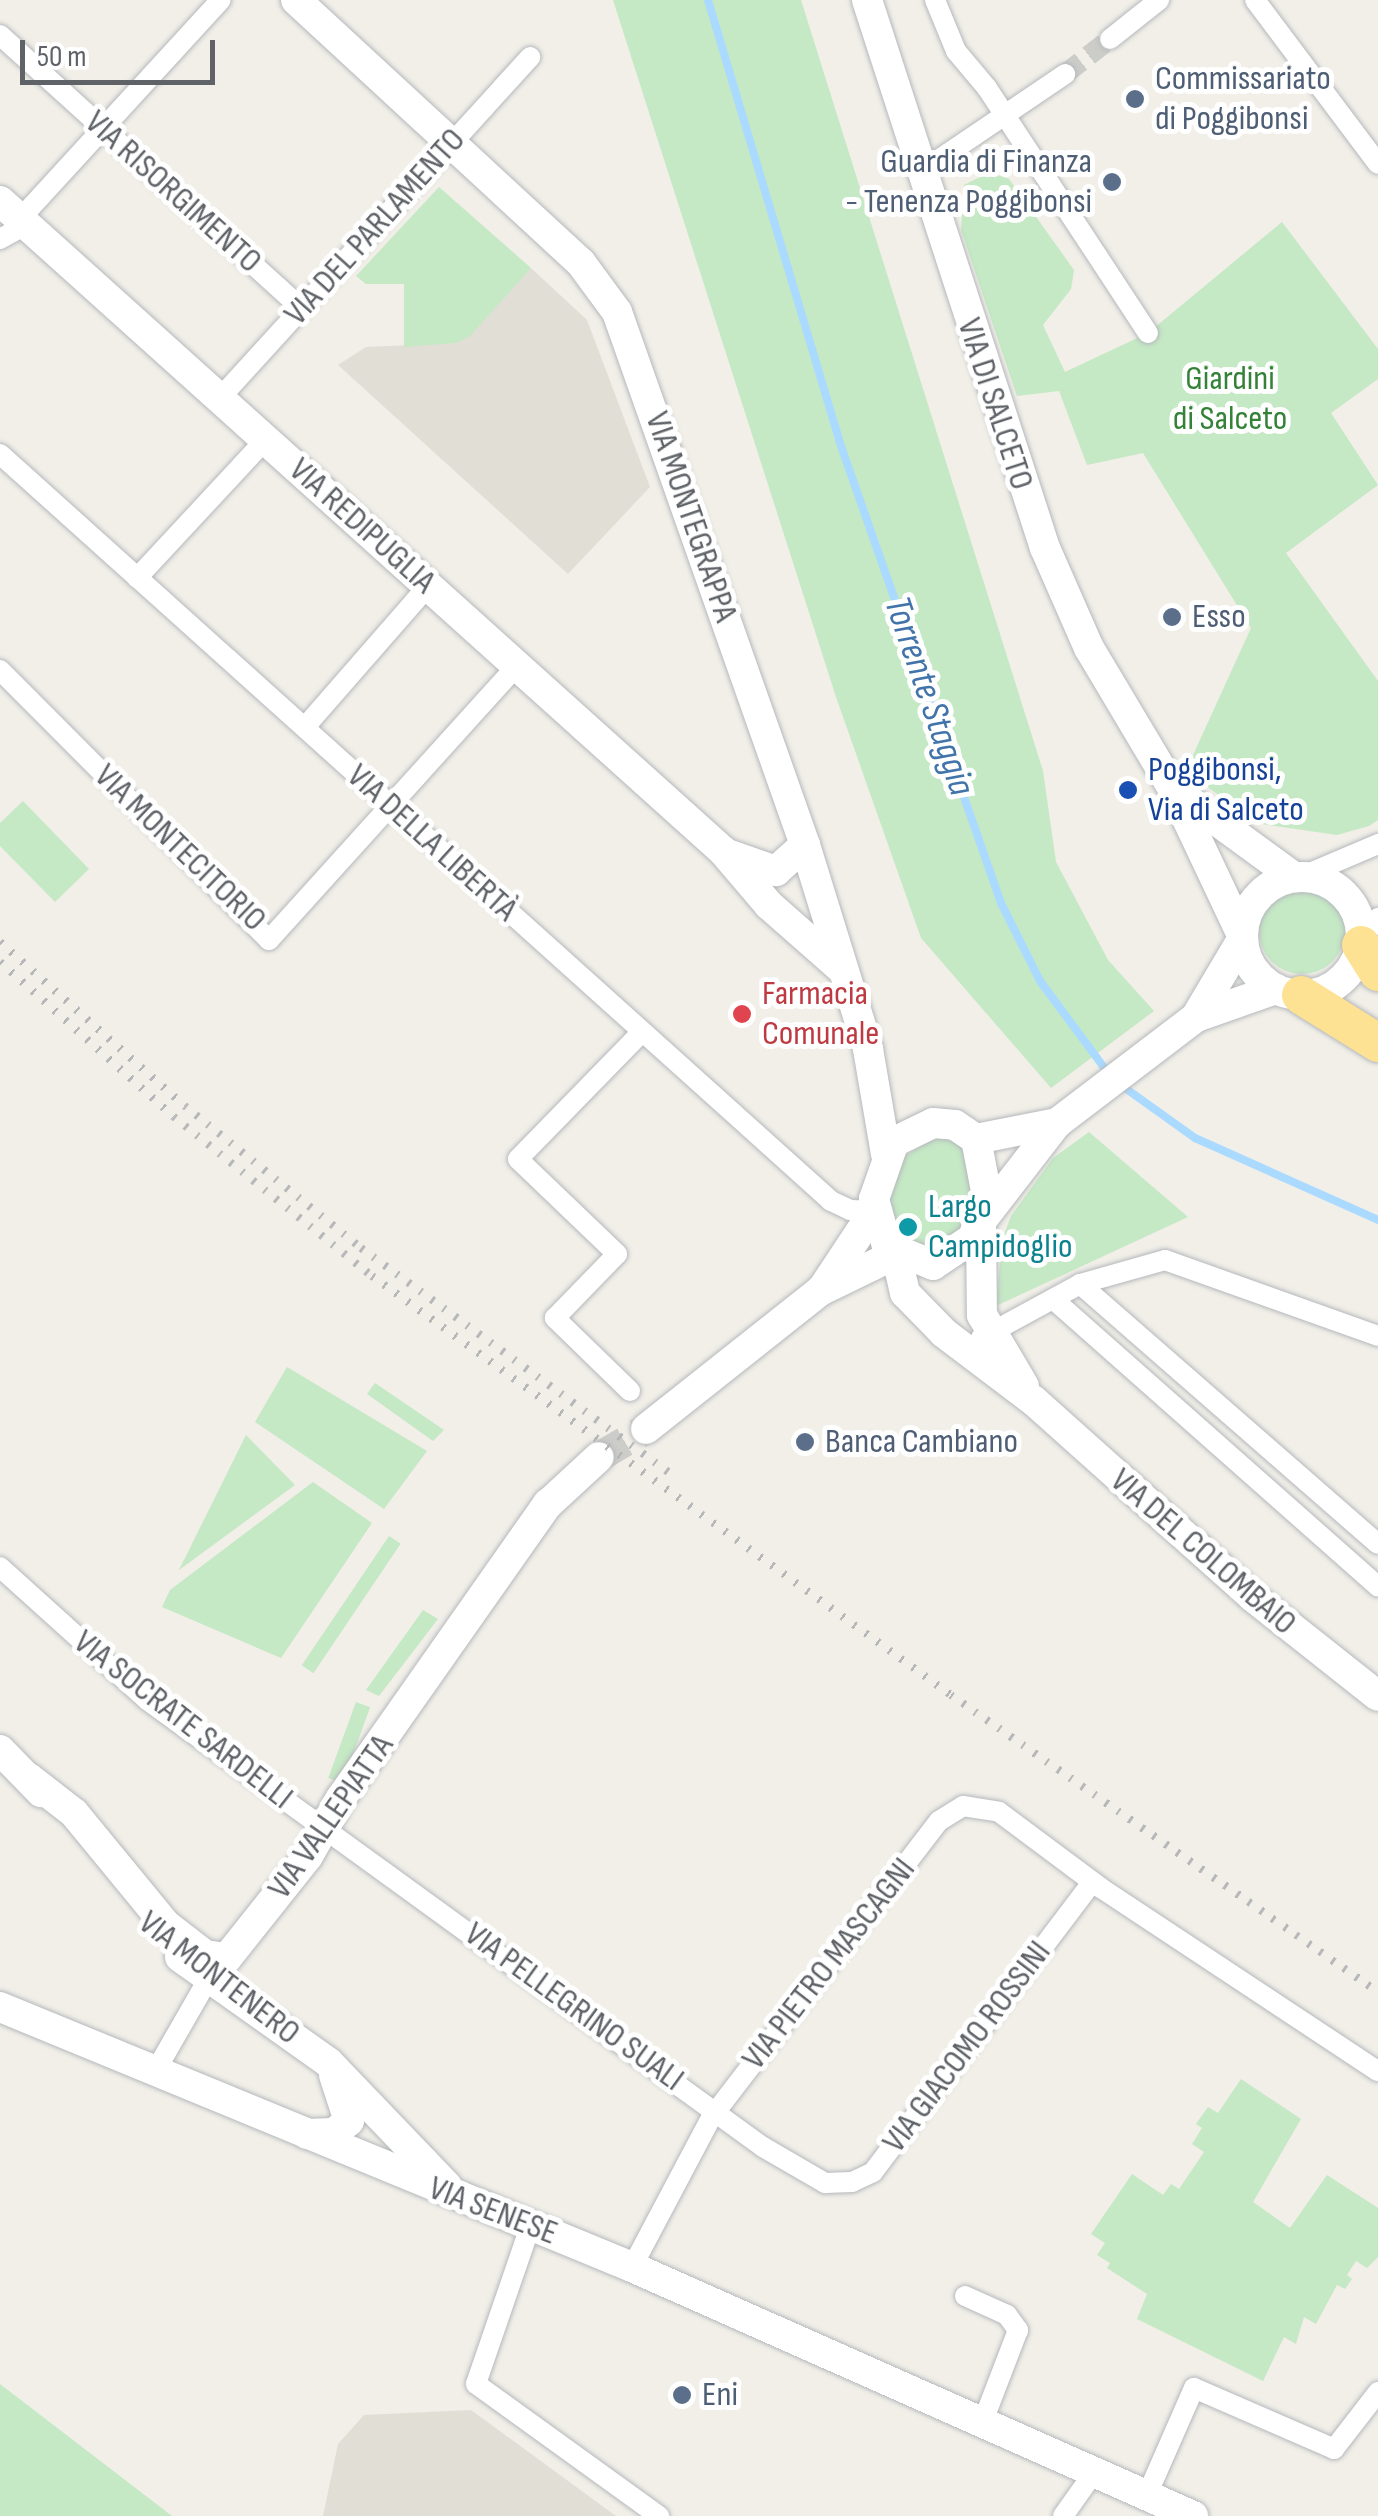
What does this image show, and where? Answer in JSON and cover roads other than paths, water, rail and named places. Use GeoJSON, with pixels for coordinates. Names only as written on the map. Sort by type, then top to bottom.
{"type":"FeatureCollection","features":[{"type":"Feature","properties":{"kind":"highway"},"geometry":{"type":"LineString","coordinates":[[1288,992],[1378,1043]]}},
{"type":"Feature","properties":{"kind":"main road","name":"VIA MONTEGRAPPA"},"geometry":{"type":"LineString","coordinates":[[296,0],[581,263],[618,312],[805,845],[872,1067],[886,1154]]}},
{"type":"Feature","properties":{"kind":"main road","name":"VIA DI SALCETO"},"geometry":{"type":"LineString","coordinates":[[867,0],[1045,548],[1100,668],[1172,787],[1243,936]]}},
{"type":"Feature","properties":{"kind":"main road","name":"VIA REDIPUGLIA"},"geometry":{"type":"LineString","coordinates":[[12,221],[220,398],[723,852],[760,896],[844,971]]}},
{"type":"Feature","properties":{"kind":"main road","name":"VIA DI SALCETO"},"geometry":{"type":"LineString","coordinates":[[1172,787],[1299,877]]}},
{"type":"Feature","properties":{"kind":"main road","name":"VIA REDIPUGLIA"},"geometry":{"type":"LineString","coordinates":[[723,852],[769,872],[791,863],[805,845]]}},
{"type":"Feature","properties":{"kind":"main road"},"geometry":{"type":"LineString","coordinates":[[646,1429],[820,1291],[896,1254],[942,1263],[983,1221],[1058,1124],[1196,1018],[1288,992],[1334,986],[1370,943],[1342,892],[1299,877],[1252,903],[1243,936],[1196,1018]]}},
{"type":"Feature","properties":{"kind":"main road"},"geometry":{"type":"LineString","coordinates":[[1243,936],[1251,967],[1288,992]]}},
{"type":"Feature","properties":{"kind":"main road"},"geometry":{"type":"LineString","coordinates":[[820,1291],[874,1211],[886,1154],[900,1136],[933,1123],[956,1125],[976,1138],[985,1164],[980,1308],[990,1333],[1034,1401]]}},
{"type":"Feature","properties":{"kind":"main road"},"geometry":{"type":"LineString","coordinates":[[976,1138],[1058,1124]]}},
{"type":"Feature","properties":{"kind":"main road"},"geometry":{"type":"LineString","coordinates":[[874,1211],[882,1237],[896,1254],[904,1293],[962,1348],[1034,1401]]}},
{"type":"Feature","properties":{"kind":"main road","name":"VIA DEL COLOMBAIO"},"geometry":{"type":"LineString","coordinates":[[1034,1401],[1253,1598],[1378,1696]]}},
{"type":"Feature","properties":{"kind":"main road","name":"VIA VALLEPIATTA"},"geometry":{"type":"LineString","coordinates":[[29,1778],[74,1813],[154,1914],[218,1960],[233,1953],[324,1829],[548,1504],[598,1456]]}},
{"type":"Feature","properties":{"kind":"main road","name":"VIA MONTENERO"},"geometry":{"type":"LineString","coordinates":[[0,1750],[29,1778],[142,1923],[209,1978],[328,2062],[453,2191]]}},
{"type":"Feature","properties":{"kind":"main road","name":"VIA SENESE"},"geometry":{"type":"LineString","coordinates":[[0,2007],[632,2267],[1192,2516]]}},
{"type":"Feature","properties":{"kind":"main road"},"geometry":{"type":"LineString","coordinates":[[307,2134],[334,2133],[349,2121],[328,2062]]}},
{"type":"Feature","properties":{"kind":"street"},"geometry":{"type":"LineString","coordinates":[[12,221],[221,0]]}},
{"type":"Feature","properties":{"kind":"street"},"geometry":{"type":"LineString","coordinates":[[935,0],[956,51],[1148,333]]}},
{"type":"Feature","properties":{"kind":"street"},"geometry":{"type":"LineString","coordinates":[[1110,39],[1159,0]]}},
{"type":"Feature","properties":{"kind":"street"},"geometry":{"type":"LineString","coordinates":[[1255,0],[1378,164]]}},
{"type":"Feature","properties":{"kind":"street","name":"VIA RISORGIMENTO"},"geometry":{"type":"LineString","coordinates":[[0,35],[301,308]]}},
{"type":"Feature","properties":{"kind":"street","name":"VIA DEL PARLAMENTO"},"geometry":{"type":"LineString","coordinates":[[220,398],[530,57]]}},
{"type":"Feature","properties":{"kind":"street"},"geometry":{"type":"LineString","coordinates":[[922,172],[1004,120],[1065,74]]}},
{"type":"Feature","properties":{"kind":"street"},"geometry":{"type":"LineString","coordinates":[[138,578],[266,440]]}},
{"type":"Feature","properties":{"kind":"street","name":"VIA DELLA LIBERTÀ"},"geometry":{"type":"LineString","coordinates":[[0,454],[830,1200],[850,1210],[874,1211]]}},
{"type":"Feature","properties":{"kind":"street"},"geometry":{"type":"LineString","coordinates":[[305,728],[428,586]]}},
{"type":"Feature","properties":{"kind":"street","name":"VIA MONTECITORIO"},"geometry":{"type":"LineString","coordinates":[[0,670],[269,940],[516,666]]}},
{"type":"Feature","properties":{"kind":"street"},"geometry":{"type":"LineString","coordinates":[[1299,877],[1378,844]]}},
{"type":"Feature","properties":{"kind":"street"},"geometry":{"type":"LineString","coordinates":[[630,1390],[554,1318],[617,1254],[518,1159],[642,1032]]}},
{"type":"Feature","properties":{"kind":"street"},"geometry":{"type":"LineString","coordinates":[[962,1348],[1080,1284],[1165,1260],[1378,1336]]}},
{"type":"Feature","properties":{"kind":"street"},"geometry":{"type":"LineString","coordinates":[[1080,1284],[1378,1544]]}},
{"type":"Feature","properties":{"kind":"street"},"geometry":{"type":"LineString","coordinates":[[1053,1299],[1378,1587]]}},
{"type":"Feature","properties":{"kind":"street","name":"VIA SOCRATE SARDELLI"},"geometry":{"type":"LineString","coordinates":[[0,1567],[136,1690],[324,1829]]}},
{"type":"Feature","properties":{"kind":"street","name":"VIA PIETRO MASCAGNI"},"geometry":{"type":"LineString","coordinates":[[632,2267],[715,2112],[954,1809],[973,1804],[999,1812],[1092,1882]]}},
{"type":"Feature","properties":{"kind":"street","name":"VIA PELLEGRINO SUALI"},"geometry":{"type":"LineString","coordinates":[[324,1829],[715,2112],[826,2183]]}},
{"type":"Feature","properties":{"kind":"street"},"geometry":{"type":"LineString","coordinates":[[1092,1882],[1378,2071]]}},
{"type":"Feature","properties":{"kind":"street","name":"VIA GIACOMO ROSSINI"},"geometry":{"type":"LineString","coordinates":[[826,2183],[852,2182],[872,2172],[1092,1882]]}},
{"type":"Feature","properties":{"kind":"street"},"geometry":{"type":"LineString","coordinates":[[156,2070],[209,1978]]}},
{"type":"Feature","properties":{"kind":"street"},"geometry":{"type":"LineString","coordinates":[[531,2224],[476,2384],[659,2516]]}},
{"type":"Feature","properties":{"kind":"street"},"geometry":{"type":"LineString","coordinates":[[965,2296],[1007,2316],[1018,2330],[983,2421]]}},
{"type":"Feature","properties":{"kind":"street"},"geometry":{"type":"LineString","coordinates":[[1147,2495],[1194,2388],[1334,2450],[1378,2392]]}},
{"type":"Feature","properties":{"kind":"street"},"geometry":{"type":"LineString","coordinates":[[1063,2516],[1095,2472]]}},
{"type":"Feature","properties":{"kind":"waterway","name":"Torrente Staggia"},"geometry":{"type":"LineString","coordinates":[[708,0],[841,446],[1001,903],[1040,981],[1108,1073]]}},
{"type":"Feature","properties":{"kind":"waterway","name":"Torrente Staggia"},"geometry":{"type":"LineString","coordinates":[[1118,1083],[1195,1138],[1378,1220]]}},
{"type":"Feature","properties":{"kind":"tunnel"},"geometry":{"type":"LineString","coordinates":[[1065,74],[1110,39]]}},
{"type":"Feature","properties":{"kind":"tunnel"},"geometry":{"type":"LineString","coordinates":[[599,1457],[646,1429]]}},
{"type":"Feature","properties":{"kind":"railway"},"geometry":{"type":"LineString","coordinates":[[0,942],[185,1106],[361,1248],[676,1478]]}},
{"type":"Feature","properties":{"kind":"railway"},"geometry":{"type":"LineString","coordinates":[[0,962],[174,1117],[372,1276],[951,1695],[1378,1992]]}},
{"type":"Feature","properties":{"kind":"place","name":"Commissariato di Poggibonsi"},"geometry":{"type":"Point","coordinates":[1135,99]}},
{"type":"Feature","properties":{"kind":"place","name":"Guardia di Finanza - Tenenza Poggibonsi"},"geometry":{"type":"Point","coordinates":[1112,182]}},
{"type":"Feature","properties":{"kind":"place","name":"Esso"},"geometry":{"type":"Point","coordinates":[1172,617]}},
{"type":"Feature","properties":{"kind":"place","name":"Poggibonsi, Via di Salceto"},"geometry":{"type":"Point","coordinates":[1128,790]}},
{"type":"Feature","properties":{"kind":"place","name":"Farmacia Comunale"},"geometry":{"type":"Point","coordinates":[742,1014]}},
{"type":"Feature","properties":{"kind":"place","name":"Largo Campidoglio"},"geometry":{"type":"Point","coordinates":[908,1227]}},
{"type":"Feature","properties":{"kind":"place","name":"Banca Cambiano"},"geometry":{"type":"Point","coordinates":[805,1442]}},
{"type":"Feature","properties":{"kind":"place","name":"Eni"},"geometry":{"type":"Point","coordinates":[682,2395]}},
{"type":"Feature","properties":{"kind":"park label","name":"Giardini di Salceto"},"geometry":{"type":"Point","coordinates":[1230,399]}}]}
